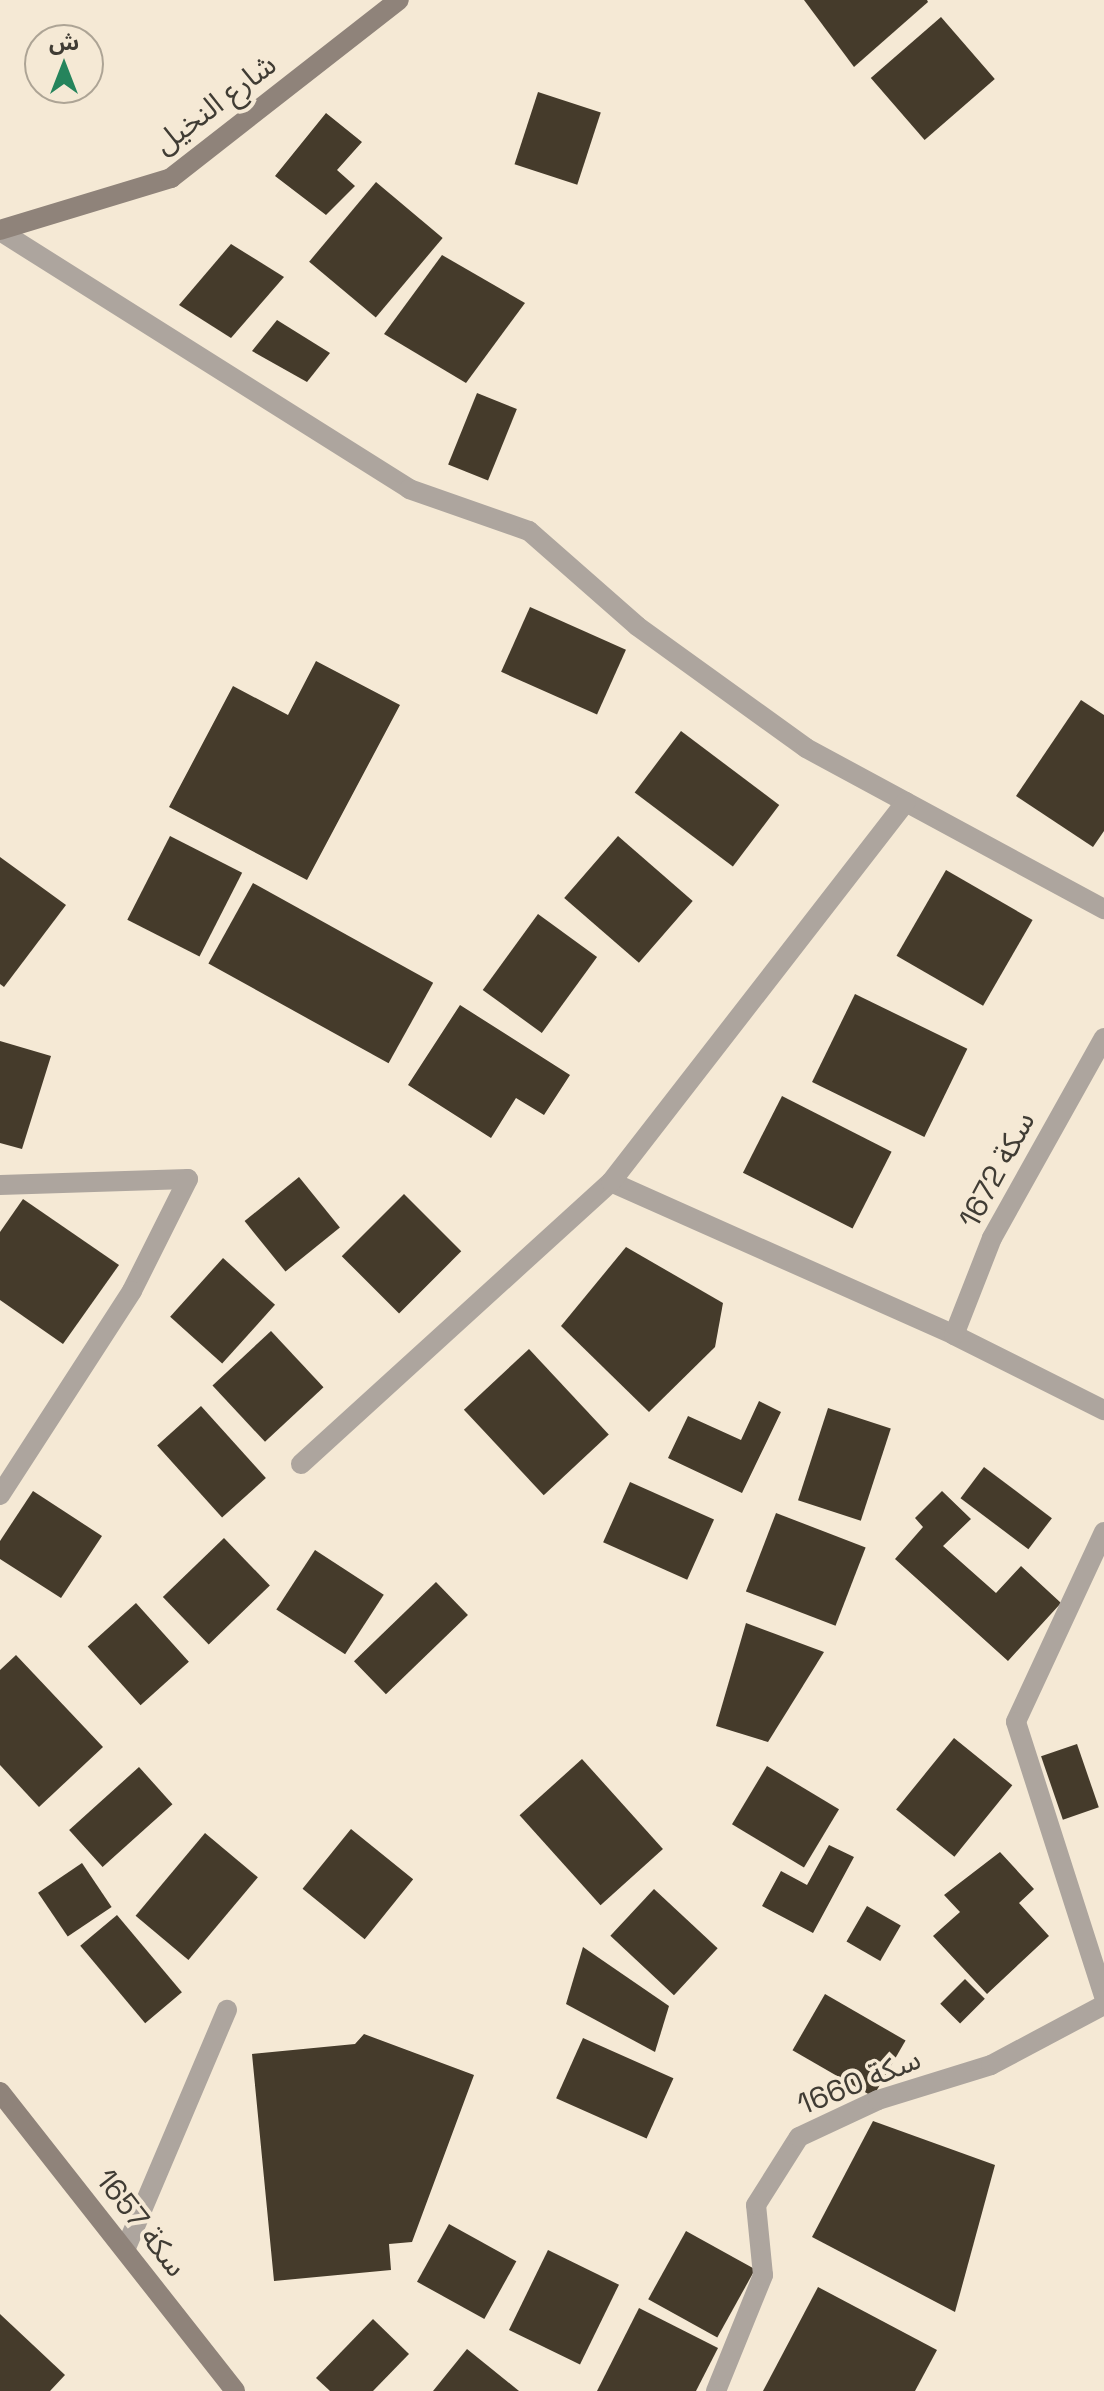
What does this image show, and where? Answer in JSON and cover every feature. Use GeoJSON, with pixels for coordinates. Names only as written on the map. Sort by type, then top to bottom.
{"type":"FeatureCollection","features":[{"type":"Feature","properties":{"kind":"street","name":"شارع النخيل"},"geometry":{"type":"LineString","coordinates":[[0,231],[171,178],[399,0]]}},
{"type":"Feature","properties":{"kind":"street"},"geometry":{"type":"LineString","coordinates":[[0,231],[409,489],[529,531],[637,626],[794,739],[1104,909]]}},
{"type":"Feature","properties":{"kind":"street"},"geometry":{"type":"LineString","coordinates":[[301,1464],[611,1182],[906,802]]}},
{"type":"Feature","properties":{"kind":"street","name":"سكة 1672"},"geometry":{"type":"LineString","coordinates":[[954,1335],[992,1238],[1104,1038]]}},
{"type":"Feature","properties":{"kind":"street"},"geometry":{"type":"LineString","coordinates":[[0,1185],[188,1179],[132,1291],[0,1495]]}},
{"type":"Feature","properties":{"kind":"street"},"geometry":{"type":"LineString","coordinates":[[611,1182],[954,1335],[1104,1410]]}},
{"type":"Feature","properties":{"kind":"street"},"geometry":{"type":"LineString","coordinates":[[1104,1532],[1016,1722],[1104,1996]]}},
{"type":"Feature","properties":{"kind":"street","name":"سكة 1660"},"geometry":{"type":"LineString","coordinates":[[716,2391],[763,2275],[756,2205],[799,2137],[878,2100],[991,2065],[1104,2005]]}},
{"type":"Feature","properties":{"kind":"street"},"geometry":{"type":"LineString","coordinates":[[125,2250],[227,2010]]}},
{"type":"Feature","properties":{"kind":"street","name":"سكة 1657"},"geometry":{"type":"LineString","coordinates":[[0,2092],[235,2391]]}},
{"type":"Feature","properties":{"kind":"building"},"geometry":{"type":"Polygon","coordinates":[[[804,0],[927,0],[928,2],[854,67],[804,0]]]}},
{"type":"Feature","properties":{"kind":"building"},"geometry":{"type":"Polygon","coordinates":[[[941,17],[995,79],[925,140],[871,78],[941,17]]]}},
{"type":"Feature","properties":{"kind":"building"},"geometry":{"type":"Polygon","coordinates":[[[538,92],[601,112],[577,185],[515,164],[538,92]]]}},
{"type":"Feature","properties":{"kind":"building"},"geometry":{"type":"Polygon","coordinates":[[[326,113],[362,142],[337,170],[355,186],[326,215],[275,176],[326,113]]]}},
{"type":"Feature","properties":{"kind":"building"},"geometry":{"type":"Polygon","coordinates":[[[376,182],[443,238],[376,318],[309,262],[376,182]]]}},
{"type":"Feature","properties":{"kind":"building"},"geometry":{"type":"Polygon","coordinates":[[[231,244],[284,277],[231,338],[179,305],[231,244]]]}},
{"type":"Feature","properties":{"kind":"building"},"geometry":{"type":"Polygon","coordinates":[[[442,255],[525,303],[466,383],[384,334],[442,255]]]}},
{"type":"Feature","properties":{"kind":"building"},"geometry":{"type":"Polygon","coordinates":[[[277,320],[330,353],[307,382],[252,351],[277,320]]]}},
{"type":"Feature","properties":{"kind":"building"},"geometry":{"type":"Polygon","coordinates":[[[477,393],[517,409],[488,481],[448,464],[477,393]]]}},
{"type":"Feature","properties":{"kind":"building"},"geometry":{"type":"Polygon","coordinates":[[[530,607],[626,650],[597,715],[501,672],[530,607]]]}},
{"type":"Feature","properties":{"kind":"building"},"geometry":{"type":"Polygon","coordinates":[[[316,661],[400,705],[307,880],[169,807],[233,686],[288,715],[316,661]]]}},
{"type":"Feature","properties":{"kind":"building"},"geometry":{"type":"Polygon","coordinates":[[[1081,700],[1104,715],[1104,831],[1093,847],[1016,796],[1081,700]]]}},
{"type":"Feature","properties":{"kind":"building"},"geometry":{"type":"Polygon","coordinates":[[[681,731],[779,805],[733,867],[635,792],[681,731]]]}},
{"type":"Feature","properties":{"kind":"building"},"geometry":{"type":"Polygon","coordinates":[[[170,836],[242,873],[199,957],[127,920],[170,836]]]}},
{"type":"Feature","properties":{"kind":"building"},"geometry":{"type":"Polygon","coordinates":[[[618,836],[693,901],[639,963],[564,898],[618,836]]]}},
{"type":"Feature","properties":{"kind":"building"},"geometry":{"type":"Polygon","coordinates":[[[0,857],[66,905],[4,987],[0,984],[0,857]]]}},
{"type":"Feature","properties":{"kind":"building"},"geometry":{"type":"Polygon","coordinates":[[[946,870],[1033,920],[983,1006],[896,956],[946,870]]]}},
{"type":"Feature","properties":{"kind":"building"},"geometry":{"type":"Polygon","coordinates":[[[253,883],[433,983],[389,1063],[208,963],[253,883]]]}},
{"type":"Feature","properties":{"kind":"building"},"geometry":{"type":"Polygon","coordinates":[[[538,914],[597,957],[542,1033],[483,990],[538,914]]]}},
{"type":"Feature","properties":{"kind":"building"},"geometry":{"type":"Polygon","coordinates":[[[855,994],[967,1049],[924,1137],[812,1082],[855,994]]]}},
{"type":"Feature","properties":{"kind":"building"},"geometry":{"type":"Polygon","coordinates":[[[460,1005],[570,1075],[544,1115],[516,1098],[491,1138],[408,1085],[460,1005]]]}},
{"type":"Feature","properties":{"kind":"building"},"geometry":{"type":"Polygon","coordinates":[[[0,1041],[51,1056],[22,1149],[0,1143],[0,1041]]]}},
{"type":"Feature","properties":{"kind":"building"},"geometry":{"type":"Polygon","coordinates":[[[782,1096],[892,1152],[853,1228],[743,1173],[782,1096]]]}},
{"type":"Feature","properties":{"kind":"building"},"geometry":{"type":"Polygon","coordinates":[[[299,1177],[340,1228],[286,1272],[245,1221],[299,1177]]]}},
{"type":"Feature","properties":{"kind":"building"},"geometry":{"type":"Polygon","coordinates":[[[404,1194],[461,1251],[399,1314],[342,1256],[404,1194]]]}},
{"type":"Feature","properties":{"kind":"building"},"geometry":{"type":"Polygon","coordinates":[[[23,1199],[119,1265],[63,1344],[0,1300],[0,1232],[23,1199]]]}},
{"type":"Feature","properties":{"kind":"building"},"geometry":{"type":"Polygon","coordinates":[[[626,1247],[723,1303],[715,1347],[649,1412],[561,1326],[626,1247]]]}},
{"type":"Feature","properties":{"kind":"building"},"geometry":{"type":"Polygon","coordinates":[[[223,1258],[275,1305],[222,1364],[170,1317],[223,1258]]]}},
{"type":"Feature","properties":{"kind":"building"},"geometry":{"type":"Polygon","coordinates":[[[271,1331],[324,1387],[265,1442],[212,1386],[271,1331]]]}},
{"type":"Feature","properties":{"kind":"building"},"geometry":{"type":"Polygon","coordinates":[[[529,1349],[609,1435],[544,1495],[464,1410],[529,1349]]]}},
{"type":"Feature","properties":{"kind":"building"},"geometry":{"type":"Polygon","coordinates":[[[759,1401],[781,1412],[742,1493],[668,1458],[688,1416],[741,1440],[759,1401]]]}},
{"type":"Feature","properties":{"kind":"building"},"geometry":{"type":"Polygon","coordinates":[[[201,1406],[266,1478],[222,1518],[157,1445],[201,1406]]]}},
{"type":"Feature","properties":{"kind":"building"},"geometry":{"type":"Polygon","coordinates":[[[828,1408],[891,1428],[861,1521],[798,1500],[828,1408]]]}},
{"type":"Feature","properties":{"kind":"building"},"geometry":{"type":"Polygon","coordinates":[[[984,1467],[1052,1518],[1028,1549],[961,1498],[984,1467]]]}},
{"type":"Feature","properties":{"kind":"building"},"geometry":{"type":"Polygon","coordinates":[[[630,1482],[714,1519],[687,1580],[603,1542],[630,1482]]]}},
{"type":"Feature","properties":{"kind":"building"},"geometry":{"type":"Polygon","coordinates":[[[33,1491],[102,1536],[61,1598],[0,1559],[0,1541],[33,1491]]]}},
{"type":"Feature","properties":{"kind":"building"},"geometry":{"type":"Polygon","coordinates":[[[942,1491],[971,1519],[943,1546],[996,1593],[1021,1566],[1061,1603],[1008,1661],[895,1559],[923,1527],[915,1518],[942,1491]]]}},
{"type":"Feature","properties":{"kind":"building"},"geometry":{"type":"Polygon","coordinates":[[[776,1513],[866,1547],[836,1626],[746,1591],[776,1513]]]}},
{"type":"Feature","properties":{"kind":"building"},"geometry":{"type":"Polygon","coordinates":[[[224,1538],[270,1585],[209,1645],[163,1597],[224,1538]]]}},
{"type":"Feature","properties":{"kind":"building"},"geometry":{"type":"Polygon","coordinates":[[[315,1550],[384,1595],[345,1654],[276,1610],[315,1550]]]}},
{"type":"Feature","properties":{"kind":"building"},"geometry":{"type":"Polygon","coordinates":[[[436,1582],[468,1615],[386,1694],[354,1661],[436,1582]]]}},
{"type":"Feature","properties":{"kind":"building"},"geometry":{"type":"Polygon","coordinates":[[[136,1603],[189,1662],[141,1705],[88,1646],[136,1603]]]}},
{"type":"Feature","properties":{"kind":"building"},"geometry":{"type":"Polygon","coordinates":[[[746,1623],[824,1652],[768,1742],[716,1726],[746,1623]]]}},
{"type":"Feature","properties":{"kind":"building"},"geometry":{"type":"Polygon","coordinates":[[[16,1655],[103,1747],[39,1807],[0,1765],[0,1670],[16,1655]]]}},
{"type":"Feature","properties":{"kind":"building"},"geometry":{"type":"Polygon","coordinates":[[[954,1738],[1012,1785],[954,1857],[896,1809],[954,1738]]]}},
{"type":"Feature","properties":{"kind":"building"},"geometry":{"type":"Polygon","coordinates":[[[1077,1744],[1099,1807],[1063,1820],[1041,1756],[1077,1744]]]}},
{"type":"Feature","properties":{"kind":"building"},"geometry":{"type":"Polygon","coordinates":[[[582,1759],[663,1849],[601,1905],[520,1815],[582,1759]]]}},
{"type":"Feature","properties":{"kind":"building"},"geometry":{"type":"Polygon","coordinates":[[[767,1766],[839,1809],[804,1868],[732,1824],[767,1766]]]}},
{"type":"Feature","properties":{"kind":"building"},"geometry":{"type":"Polygon","coordinates":[[[139,1767],[172,1804],[103,1867],[69,1830],[139,1767]]]}},
{"type":"Feature","properties":{"kind":"building"},"geometry":{"type":"Polygon","coordinates":[[[351,1829],[413,1879],[365,1939],[303,1889],[351,1829]]]}},
{"type":"Feature","properties":{"kind":"building"},"geometry":{"type":"Polygon","coordinates":[[[205,1833],[258,1877],[188,1960],[136,1916],[205,1833]]]}},
{"type":"Feature","properties":{"kind":"building"},"geometry":{"type":"Polygon","coordinates":[[[829,1845],[854,1857],[813,1933],[762,1906],[781,1871],[807,1885],[829,1845]]]}},
{"type":"Feature","properties":{"kind":"building"},"geometry":{"type":"Polygon","coordinates":[[[1000,1852],[1034,1889],[1019,1903],[1049,1936],[987,1994],[933,1936],[960,1912],[944,1895],[1000,1852]]]}},
{"type":"Feature","properties":{"kind":"building"},"geometry":{"type":"Polygon","coordinates":[[[82,1863],[112,1907],[68,1937],[38,1893],[82,1863]]]}},
{"type":"Feature","properties":{"kind":"building"},"geometry":{"type":"Polygon","coordinates":[[[654,1889],[718,1948],[674,1995],[610,1936],[654,1889]]]}},
{"type":"Feature","properties":{"kind":"building"},"geometry":{"type":"Polygon","coordinates":[[[867,1906],[901,1926],[880,1961],[846,1942],[867,1906]]]}},
{"type":"Feature","properties":{"kind":"building"},"geometry":{"type":"Polygon","coordinates":[[[117,1915],[182,1992],[145,2023],[80,1946],[117,1915]]]}},
{"type":"Feature","properties":{"kind":"building"},"geometry":{"type":"Polygon","coordinates":[[[583,1947],[669,2006],[655,2052],[566,2004],[583,1947]]]}},
{"type":"Feature","properties":{"kind":"building"},"geometry":{"type":"Polygon","coordinates":[[[965,1979],[985,1999],[960,2024],[940,2004],[965,1979]]]}},
{"type":"Feature","properties":{"kind":"building"},"geometry":{"type":"Polygon","coordinates":[[[825,1994],[906,2040],[873,2097],[793,2050],[825,1994]]]}},
{"type":"Feature","properties":{"kind":"building"},"geometry":{"type":"Polygon","coordinates":[[[364,2034],[474,2075],[412,2242],[389,2244],[391,2270],[274,2281],[252,2054],[355,2044],[364,2034]]]}},
{"type":"Feature","properties":{"kind":"building"},"geometry":{"type":"Polygon","coordinates":[[[583,2038],[673,2078],[647,2139],[556,2098],[583,2038]]]}},
{"type":"Feature","properties":{"kind":"building"},"geometry":{"type":"Polygon","coordinates":[[[873,2121],[995,2165],[955,2312],[812,2237],[873,2121]]]}},
{"type":"Feature","properties":{"kind":"building"},"geometry":{"type":"Polygon","coordinates":[[[449,2224],[516,2261],[484,2319],[417,2282],[449,2224]]]}},
{"type":"Feature","properties":{"kind":"building"},"geometry":{"type":"Polygon","coordinates":[[[686,2231],[755,2269],[717,2338],[648,2299],[686,2231]]]}},
{"type":"Feature","properties":{"kind":"building"},"geometry":{"type":"Polygon","coordinates":[[[548,2250],[619,2285],[580,2365],[509,2330],[548,2250]]]}},
{"type":"Feature","properties":{"kind":"building"},"geometry":{"type":"Polygon","coordinates":[[[818,2287],[937,2350],[915,2391],[763,2391],[818,2287]]]}},
{"type":"Feature","properties":{"kind":"building"},"geometry":{"type":"Polygon","coordinates":[[[639,2308],[718,2348],[696,2391],[597,2391],[639,2308]]]}},
{"type":"Feature","properties":{"kind":"building"},"geometry":{"type":"Polygon","coordinates":[[[0,2314],[65,2375],[50,2391],[0,2391],[0,2314]]]}},
{"type":"Feature","properties":{"kind":"building"},"geometry":{"type":"Polygon","coordinates":[[[373,2319],[409,2354],[373,2391],[330,2391],[316,2378],[373,2319]]]}},
{"type":"Feature","properties":{"kind":"building"},"geometry":{"type":"Polygon","coordinates":[[[467,2349],[519,2391],[433,2391],[467,2349]]]}}]}
